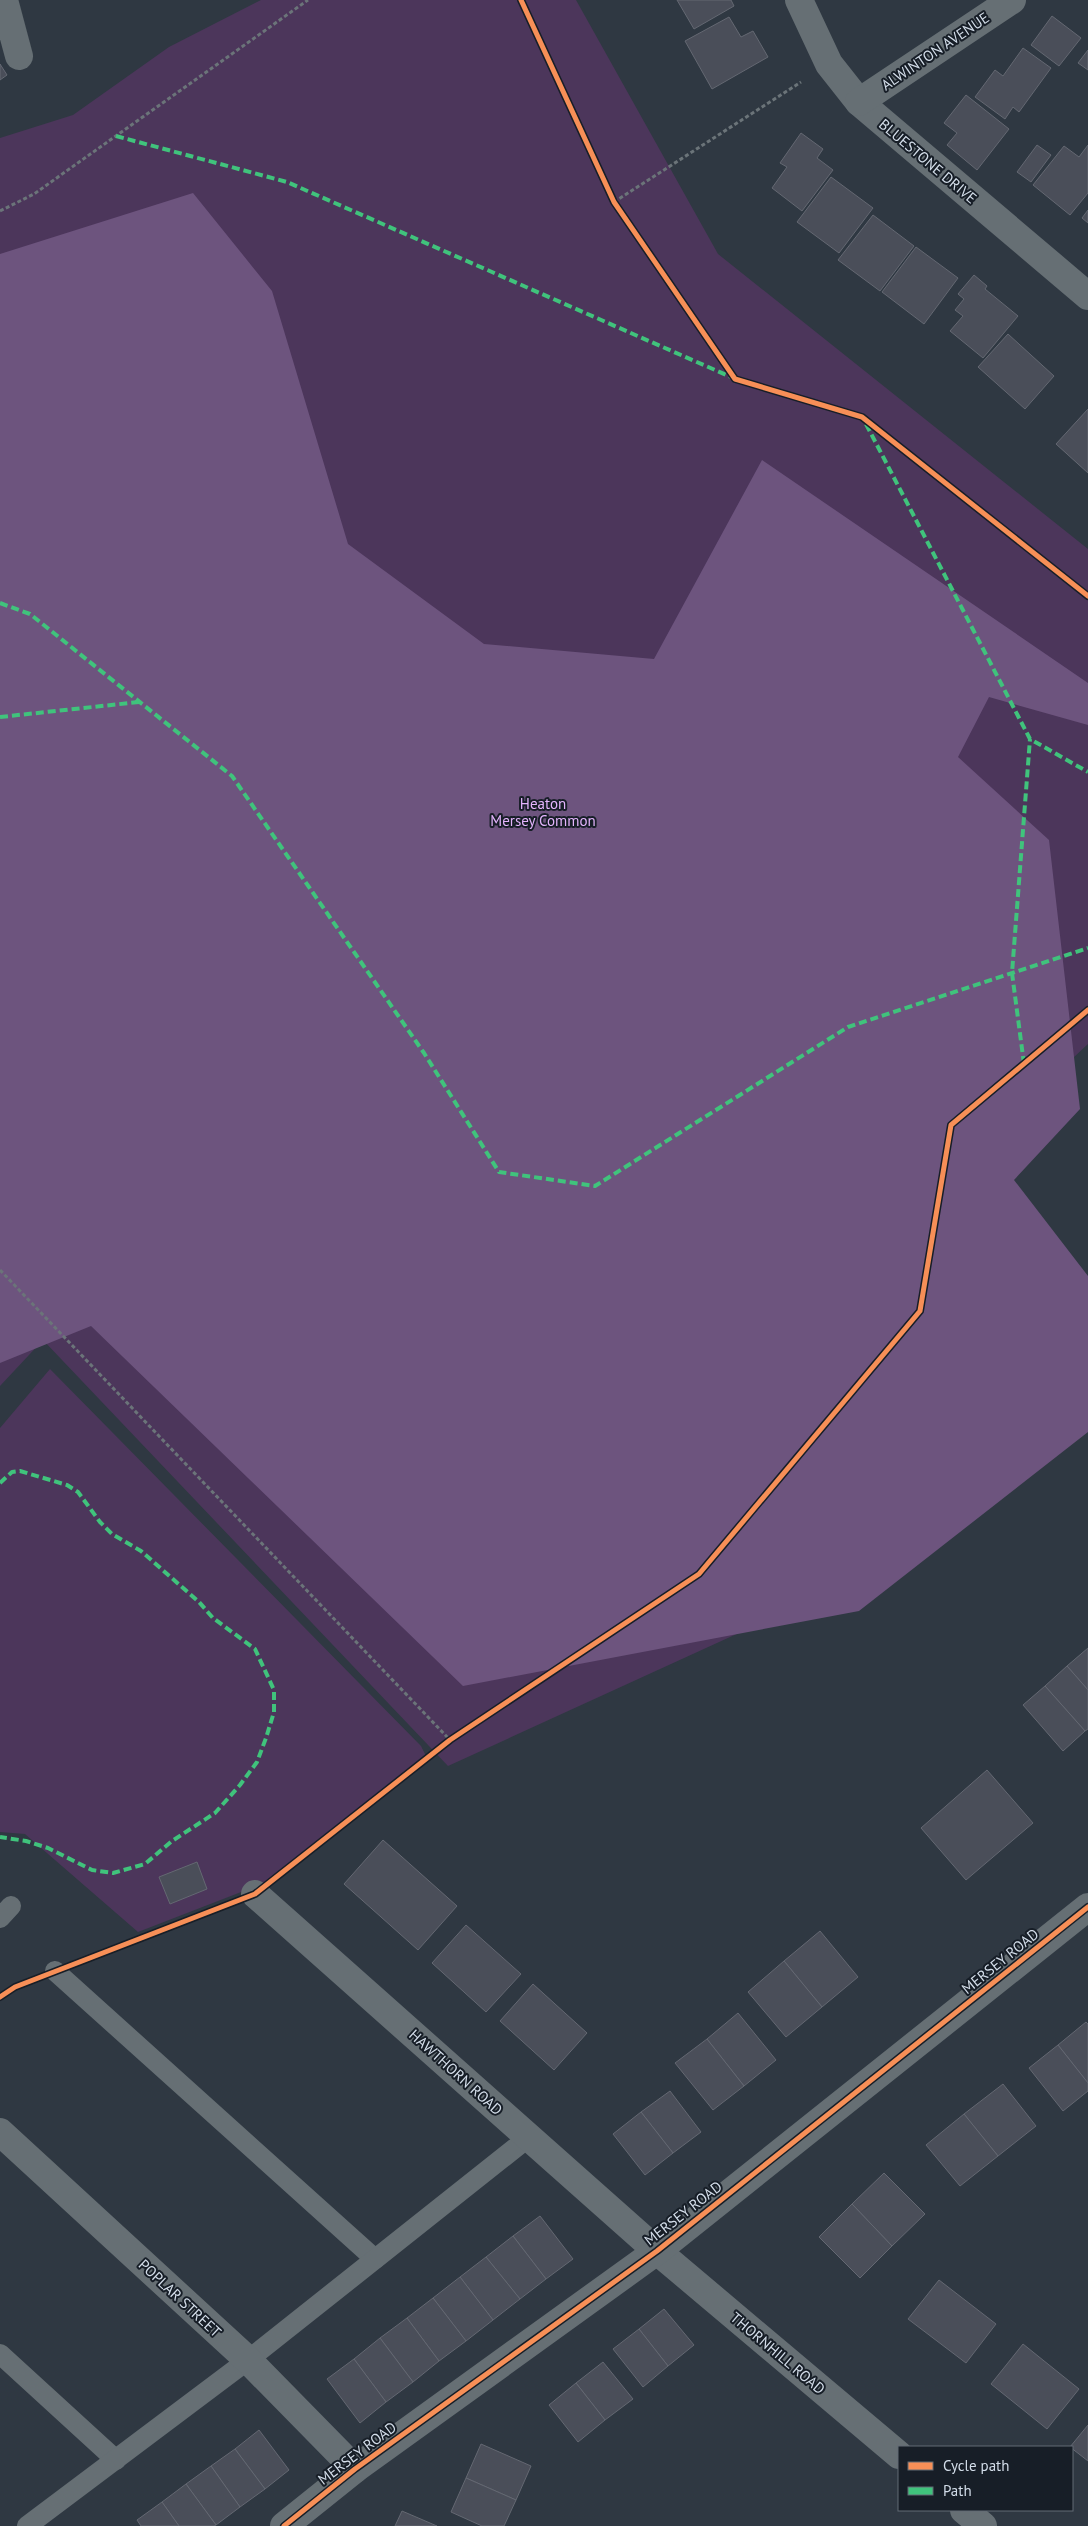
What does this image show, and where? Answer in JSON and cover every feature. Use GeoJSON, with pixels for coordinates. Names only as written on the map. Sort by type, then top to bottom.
{"type":"FeatureCollection","features":[{"type":"Feature","properties":{"kind":"street"},"geometry":{"type":"LineString","coordinates":[[4,0],[19,56]]}},
{"type":"Feature","properties":{"kind":"street","name":"BLUESTONE DRIVE"},"geometry":{"type":"LineString","coordinates":[[799,0],[829,64],[859,102],[1088,296]]}},
{"type":"Feature","properties":{"kind":"street","name":"ALWINTON AVENUE"},"geometry":{"type":"LineString","coordinates":[[859,102],[1012,0]]}},
{"type":"Feature","properties":{"kind":"street","name":"HAWTHORN ROAD"},"geometry":{"type":"LineString","coordinates":[[255,1894],[657,2251]]}},
{"type":"Feature","properties":{"kind":"street","name":"MERSEY ROAD"},"geometry":{"type":"LineString","coordinates":[[284,2526],[355,2469],[657,2251],[1088,1907]]}},
{"type":"Feature","properties":{"kind":"street","name":"POPLAR STREET"},"geometry":{"type":"LineString","coordinates":[[0,2132],[248,2360],[355,2469]]}},
{"type":"Feature","properties":{"kind":"street","name":"THORNHILL ROAD"},"geometry":{"type":"LineString","coordinates":[[657,2251],[898,2454]]}},
{"type":"Feature","properties":{"kind":"street"},"geometry":{"type":"LineString","coordinates":[[965,2511],[983,2526]]}},
{"type":"Feature","properties":{"kind":"lane"},"geometry":{"type":"LineString","coordinates":[[55,1971],[375,2259]]}},
{"type":"Feature","properties":{"kind":"lane"},"geometry":{"type":"LineString","coordinates":[[27,2526],[248,2360],[529,2137]]}},
{"type":"Feature","properties":{"kind":"lane"},"geometry":{"type":"LineString","coordinates":[[0,2354],[116,2460]]}},
{"type":"Feature","properties":{"kind":"path"},"geometry":{"type":"LineString","coordinates":[[0,211],[34,194],[308,0]]}},
{"type":"Feature","properties":{"kind":"path"},"geometry":{"type":"LineString","coordinates":[[614,202],[829,64]]}},
{"type":"Feature","properties":{"kind":"path"},"geometry":{"type":"LineString","coordinates":[[610,193],[619,210]]}},
{"type":"Feature","properties":{"kind":"path"},"geometry":{"type":"LineString","coordinates":[[0,1270],[450,1740]]}},
{"type":"Feature","properties":{"kind":"path"},"geometry":{"type":"LineString","coordinates":[[442,1746],[458,1734]]}},
{"type":"Feature","properties":{"kind":"green space","name":"Heaton Mersey Common"},"geometry":{"type":"Polygon","coordinates":[[[261,0],[576,0],[718,254],[1088,549],[1088,1044],[951,1172],[741,1632],[448,1766],[43,1340],[0,1386],[0,138],[73,115],[169,47],[261,0]]]}},
{"type":"Feature","properties":{"kind":"green space","name":"Heaton Mersey Common"},"geometry":{"type":"Polygon","coordinates":[[[193,193],[272,291],[348,544],[484,644],[654,659],[762,460],[1088,683],[1088,725],[989,697],[958,757],[1049,840],[1080,1109],[1014,1180],[1088,1276],[1088,1432],[859,1611],[463,1686],[91,1326],[0,1363],[0,254],[193,193]]]}},
{"type":"Feature","properties":{"kind":"green space"},"geometry":{"type":"Polygon","coordinates":[[[50,1369],[421,1746],[428,1760],[280,1877],[138,1932],[25,1834],[0,1832],[0,1428],[50,1369]]]}},
{"type":"Feature","properties":{"kind":"building"},"geometry":{"type":"Polygon","coordinates":[[[677,0],[731,0],[734,6],[694,29],[677,0]]]}},
{"type":"Feature","properties":{"kind":"building"},"geometry":{"type":"Polygon","coordinates":[[[1052,16],[1081,38],[1059,66],[1031,45],[1052,16]]]}},
{"type":"Feature","properties":{"kind":"building"},"geometry":{"type":"Polygon","coordinates":[[[729,17],[741,37],[753,31],[768,57],[712,89],[685,41],[729,17]]]}},
{"type":"Feature","properties":{"kind":"building"},"geometry":{"type":"Polygon","coordinates":[[[1023,48],[1051,68],[1019,112],[1013,107],[1005,119],[975,97],[995,70],[1003,76],[1023,48]]]}},
{"type":"Feature","properties":{"kind":"building"},"geometry":{"type":"Polygon","coordinates":[[[1088,50],[1088,70],[1078,63],[1088,50]]]}},
{"type":"Feature","properties":{"kind":"building"},"geometry":{"type":"Polygon","coordinates":[[[0,64],[7,75],[0,80],[0,64]]]}},
{"type":"Feature","properties":{"kind":"building"},"geometry":{"type":"Polygon","coordinates":[[[966,95],[1009,129],[977,170],[947,145],[957,133],[944,123],[966,95]]]}},
{"type":"Feature","properties":{"kind":"building"},"geometry":{"type":"Polygon","coordinates":[[[801,133],[823,149],[817,158],[833,170],[802,211],[772,188],[787,167],[780,163],[801,133]]]}},
{"type":"Feature","properties":{"kind":"building"},"geometry":{"type":"Polygon","coordinates":[[[1037,145],[1051,155],[1031,182],[1017,172],[1037,145]]]}},
{"type":"Feature","properties":{"kind":"building"},"geometry":{"type":"Polygon","coordinates":[[[1088,145],[1088,193],[1070,215],[1033,185],[1064,146],[1079,157],[1088,145]]]}},
{"type":"Feature","properties":{"kind":"building"},"geometry":{"type":"Polygon","coordinates":[[[831,177],[873,208],[839,253],[797,222],[831,177]]]}},
{"type":"Feature","properties":{"kind":"building"},"geometry":{"type":"Polygon","coordinates":[[[1088,210],[1088,223],[1082,218],[1088,210]]]}},
{"type":"Feature","properties":{"kind":"building"},"geometry":{"type":"Polygon","coordinates":[[[873,215],[914,246],[880,291],[838,260],[873,215]]]}},
{"type":"Feature","properties":{"kind":"building"},"geometry":{"type":"Polygon","coordinates":[[[916,247],[958,278],[924,324],[882,292],[916,247]]]}},
{"type":"Feature","properties":{"kind":"building"},"geometry":{"type":"Polygon","coordinates":[[[974,275],[987,286],[985,289],[1018,316],[983,358],[950,331],[963,316],[955,310],[964,299],[958,294],[974,275]]]}},
{"type":"Feature","properties":{"kind":"building"},"geometry":{"type":"Polygon","coordinates":[[[1008,334],[1054,376],[1025,409],[978,367],[1008,334]]]}},
{"type":"Feature","properties":{"kind":"building"},"geometry":{"type":"Polygon","coordinates":[[[1088,409],[1088,473],[1056,444],[1088,409]]]}},
{"type":"Feature","properties":{"kind":"building"},"geometry":{"type":"Polygon","coordinates":[[[1088,1648],[1088,1690],[1067,1666],[1088,1648]]]}},
{"type":"Feature","properties":{"kind":"building"},"geometry":{"type":"Polygon","coordinates":[[[1067,1666],[1088,1690],[1088,1729],[1085,1731],[1045,1686],[1067,1666]]]}},
{"type":"Feature","properties":{"kind":"building"},"geometry":{"type":"Polygon","coordinates":[[[1045,1686],[1085,1731],[1063,1751],[1023,1705],[1045,1686]]]}},
{"type":"Feature","properties":{"kind":"building"},"geometry":{"type":"Polygon","coordinates":[[[987,1770],[1033,1823],[966,1880],[921,1828],[987,1770]]]}},
{"type":"Feature","properties":{"kind":"building"},"geometry":{"type":"Polygon","coordinates":[[[383,1840],[457,1906],[418,1950],[344,1884],[383,1840]]]}},
{"type":"Feature","properties":{"kind":"building"},"geometry":{"type":"Polygon","coordinates":[[[197,1862],[207,1889],[170,1904],[159,1877],[197,1862]]]}},
{"type":"Feature","properties":{"kind":"building"},"geometry":{"type":"Polygon","coordinates":[[[466,1925],[521,1974],[486,2012],[432,1963],[466,1925]]]}},
{"type":"Feature","properties":{"kind":"building"},"geometry":{"type":"Polygon","coordinates":[[[820,1931],[858,1977],[822,2007],[784,1961],[820,1931]]]}},
{"type":"Feature","properties":{"kind":"building"},"geometry":{"type":"Polygon","coordinates":[[[784,1961],[822,2007],[786,2037],[748,1992],[784,1961]]]}},
{"type":"Feature","properties":{"kind":"building"},"geometry":{"type":"Polygon","coordinates":[[[533,1984],[587,2033],[554,2070],[500,2021],[533,1984]]]}},
{"type":"Feature","properties":{"kind":"building"},"geometry":{"type":"Polygon","coordinates":[[[738,2013],[776,2060],[744,2086],[707,2039],[738,2013]]]}},
{"type":"Feature","properties":{"kind":"building"},"geometry":{"type":"Polygon","coordinates":[[[1086,2022],[1088,2024],[1088,2083],[1058,2045],[1086,2022]]]}},
{"type":"Feature","properties":{"kind":"building"},"geometry":{"type":"Polygon","coordinates":[[[707,2039],[744,2086],[713,2110],[675,2063],[707,2039]]]}},
{"type":"Feature","properties":{"kind":"building"},"geometry":{"type":"Polygon","coordinates":[[[1058,2045],[1088,2083],[1088,2091],[1063,2111],[1029,2068],[1058,2045]]]}},
{"type":"Feature","properties":{"kind":"building"},"geometry":{"type":"Polygon","coordinates":[[[1003,2084],[1036,2126],[998,2156],[964,2114],[1003,2084]]]}},
{"type":"Feature","properties":{"kind":"building"},"geometry":{"type":"Polygon","coordinates":[[[670,2091],[701,2132],[673,2153],[641,2112],[670,2091]]]}},
{"type":"Feature","properties":{"kind":"building"},"geometry":{"type":"Polygon","coordinates":[[[641,2112],[673,2153],[645,2175],[613,2134],[641,2112]]]}},
{"type":"Feature","properties":{"kind":"building"},"geometry":{"type":"Polygon","coordinates":[[[964,2114],[998,2156],[960,2186],[926,2145],[964,2114]]]}},
{"type":"Feature","properties":{"kind":"building"},"geometry":{"type":"Polygon","coordinates":[[[884,2173],[925,2214],[892,2246],[852,2204],[884,2173]]]}},
{"type":"Feature","properties":{"kind":"building"},"geometry":{"type":"Polygon","coordinates":[[[852,2204],[892,2246],[860,2278],[819,2237],[852,2204]]]}},
{"type":"Feature","properties":{"kind":"building"},"geometry":{"type":"Polygon","coordinates":[[[540,2216],[573,2259],[546,2279],[513,2236],[540,2216]]]}},
{"type":"Feature","properties":{"kind":"building"},"geometry":{"type":"Polygon","coordinates":[[[513,2236],[546,2279],[520,2299],[486,2257],[513,2236]]]}},
{"type":"Feature","properties":{"kind":"building"},"geometry":{"type":"Polygon","coordinates":[[[486,2257],[520,2299],[493,2320],[460,2277],[486,2257]]]}},
{"type":"Feature","properties":{"kind":"building"},"geometry":{"type":"Polygon","coordinates":[[[460,2277],[493,2320],[466,2341],[433,2298],[460,2277]]]}},
{"type":"Feature","properties":{"kind":"building"},"geometry":{"type":"Polygon","coordinates":[[[939,2280],[996,2324],[966,2363],[908,2319],[939,2280]]]}},
{"type":"Feature","properties":{"kind":"building"},"geometry":{"type":"Polygon","coordinates":[[[433,2298],[466,2341],[439,2361],[407,2318],[433,2298]]]}},
{"type":"Feature","properties":{"kind":"building"},"geometry":{"type":"Polygon","coordinates":[[[664,2309],[694,2345],[668,2366],[639,2329],[664,2309]]]}},
{"type":"Feature","properties":{"kind":"building"},"geometry":{"type":"Polygon","coordinates":[[[407,2318],[439,2361],[413,2382],[380,2338],[407,2318]]]}},
{"type":"Feature","properties":{"kind":"building"},"geometry":{"type":"Polygon","coordinates":[[[639,2329],[668,2366],[643,2387],[613,2349],[639,2329]]]}},
{"type":"Feature","properties":{"kind":"building"},"geometry":{"type":"Polygon","coordinates":[[[380,2338],[413,2382],[386,2402],[354,2359],[380,2338]]]}},
{"type":"Feature","properties":{"kind":"building"},"geometry":{"type":"Polygon","coordinates":[[[1023,2344],[1079,2389],[1047,2429],[991,2384],[1023,2344]]]}},
{"type":"Feature","properties":{"kind":"building"},"geometry":{"type":"Polygon","coordinates":[[[354,2359],[386,2402],[360,2423],[327,2379],[354,2359]]]}},
{"type":"Feature","properties":{"kind":"building"},"geometry":{"type":"Polygon","coordinates":[[[603,2362],[633,2399],[605,2420],[576,2383],[603,2362]]]}},
{"type":"Feature","properties":{"kind":"building"},"geometry":{"type":"Polygon","coordinates":[[[576,2383],[605,2420],[578,2442],[549,2405],[576,2383]]]}},
{"type":"Feature","properties":{"kind":"building"},"geometry":{"type":"Polygon","coordinates":[[[1088,2425],[1088,2461],[1071,2446],[1088,2425]]]}},
{"type":"Feature","properties":{"kind":"building"},"geometry":{"type":"Polygon","coordinates":[[[259,2430],[289,2470],[265,2489],[235,2449],[259,2430]]]}},
{"type":"Feature","properties":{"kind":"building"},"geometry":{"type":"Polygon","coordinates":[[[481,2444],[531,2466],[516,2500],[466,2478],[481,2444]]]}},
{"type":"Feature","properties":{"kind":"building"},"geometry":{"type":"Polygon","coordinates":[[[235,2449],[265,2489],[240,2507],[211,2466],[235,2449]]]}},
{"type":"Feature","properties":{"kind":"building"},"geometry":{"type":"Polygon","coordinates":[[[211,2466],[240,2507],[216,2525],[186,2484],[211,2466]]]}},
{"type":"Feature","properties":{"kind":"building"},"geometry":{"type":"Polygon","coordinates":[[[466,2478],[516,2500],[504,2526],[482,2526],[451,2512],[466,2478]]]}},
{"type":"Feature","properties":{"kind":"building"},"geometry":{"type":"Polygon","coordinates":[[[186,2484],[216,2525],[179,2526],[162,2502],[186,2484]]]}},
{"type":"Feature","properties":{"kind":"building"},"geometry":{"type":"Polygon","coordinates":[[[162,2502],[179,2526],[141,2526],[137,2520],[162,2502]]]}},
{"type":"Feature","properties":{"kind":"building"},"geometry":{"type":"Polygon","coordinates":[[[402,2511],[437,2526],[395,2526],[402,2511]]]}},
{"type":"Feature","properties":{"kind":"marked path"},"geometry":{"type":"LineString","coordinates":[[116,136],[287,182],[731,377]]}},
{"type":"Feature","properties":{"kind":"marked path"},"geometry":{"type":"LineString","coordinates":[[866,424],[1030,739],[1088,772]]}},
{"type":"Feature","properties":{"kind":"marked path"},"geometry":{"type":"LineString","coordinates":[[0,603],[30,614],[232,776],[424,1053],[499,1172],[595,1186],[848,1027],[1088,948]]}},
{"type":"Feature","properties":{"kind":"marked path"},"geometry":{"type":"LineString","coordinates":[[0,717],[139,702]]}},
{"type":"Feature","properties":{"kind":"marked path"},"geometry":{"type":"LineString","coordinates":[[1024,1064],[1012,973],[1030,739]]}},
{"type":"Feature","properties":{"kind":"marked path"},"geometry":{"type":"LineString","coordinates":[[0,1483],[12,1472],[20,1471],[67,1485],[78,1492],[100,1522],[112,1534],[141,1551],[199,1602],[213,1618],[255,1649],[274,1690],[274,1712],[266,1738],[257,1762],[240,1785],[215,1813],[172,1841],[145,1864],[113,1873],[92,1870],[48,1848],[26,1841],[0,1837]]}},
{"type":"Feature","properties":{"kind":"cycle path"},"geometry":{"type":"LineString","coordinates":[[521,0],[614,202],[735,379],[862,417],[1088,596]]}},
{"type":"Feature","properties":{"kind":"cycle path"},"geometry":{"type":"LineString","coordinates":[[0,1997],[15,1987],[255,1894],[450,1740],[699,1574],[920,1311],[951,1125],[1088,1010]]}},
{"type":"Feature","properties":{"kind":"cycle path"},"geometry":{"type":"LineString","coordinates":[[284,2526],[355,2469],[657,2251],[1088,1907]]}}]}
